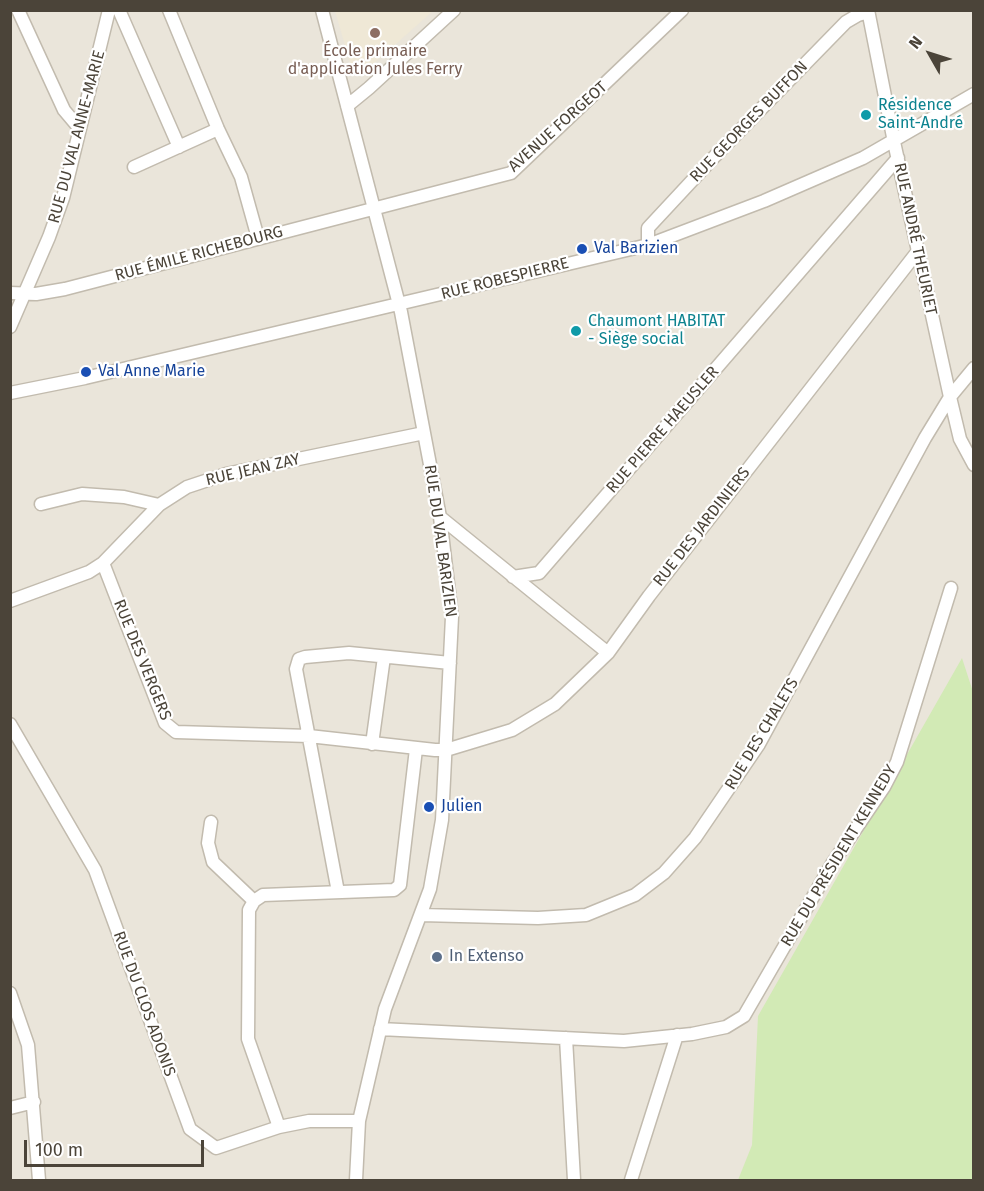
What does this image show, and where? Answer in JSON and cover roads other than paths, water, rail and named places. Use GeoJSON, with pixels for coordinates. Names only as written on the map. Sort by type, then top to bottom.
{"type":"FeatureCollection","features":[{"type":"Feature","properties":{"kind":"street"},"geometry":{"type":"LineString","coordinates":[[18,10],[63,110],[80,129]]}},
{"type":"Feature","properties":{"kind":"street","name":"RUE DU VAL ANNE-MARIE"},"geometry":{"type":"LineString","coordinates":[[10,327],[49,237],[63,198],[109,10]]}},
{"type":"Feature","properties":{"kind":"street"},"geometry":{"type":"LineString","coordinates":[[119,10],[178,147]]}},
{"type":"Feature","properties":{"kind":"street"},"geometry":{"type":"LineString","coordinates":[[169,10],[218,129],[241,177],[258,238]]}},
{"type":"Feature","properties":{"kind":"street","name":"RUE DU VAL BARIZIEN"},"geometry":{"type":"LineString","coordinates":[[322,10],[399,305],[440,517],[452,617],[442,820],[430,889],[385,1009],[380,1029],[359,1121],[356,1180]]}},
{"type":"Feature","properties":{"kind":"street"},"geometry":{"type":"LineString","coordinates":[[347,106],[454,10]]}},
{"type":"Feature","properties":{"kind":"street","name":"AVENUE FORGEOT"},"geometry":{"type":"LineString","coordinates":[[374,209],[512,173],[682,10]]}},
{"type":"Feature","properties":{"kind":"street","name":"RUE ANDRÉ THEURIET"},"geometry":{"type":"LineString","coordinates":[[868,11],[894,142],[960,440],[974,465]]}},
{"type":"Feature","properties":{"kind":"street","name":"RUE GEORGES BUFFON"},"geometry":{"type":"LineString","coordinates":[[648,245],[648,228],[715,156],[846,22],[868,11]]}},
{"type":"Feature","properties":{"kind":"street","name":"RUE ROBESPIERRE"},"geometry":{"type":"LineString","coordinates":[[10,393],[85,378],[648,245],[764,201],[863,158],[974,94]]}},
{"type":"Feature","properties":{"kind":"street"},"geometry":{"type":"LineString","coordinates":[[134,167],[218,129]]}},
{"type":"Feature","properties":{"kind":"street","name":"RUE PIERRE HAEUSLER"},"geometry":{"type":"LineString","coordinates":[[513,577],[538,573],[898,159]]}},
{"type":"Feature","properties":{"kind":"street","name":"RUE ÉMILE RICHEBOURG"},"geometry":{"type":"LineString","coordinates":[[10,293],[24,294],[65,289],[374,209]]}},
{"type":"Feature","properties":{"kind":"street","name":"RUE DES JARDINIERS"},"geometry":{"type":"LineString","coordinates":[[446,750],[512,730],[555,704],[608,653],[649,596],[918,251]]}},
{"type":"Feature","properties":{"kind":"street","name":"RUE DES CHALETS"},"geometry":{"type":"LineString","coordinates":[[421,915],[538,918],[586,915],[635,895],[664,873],[695,838],[759,744],[925,438],[950,397],[974,368]]}},
{"type":"Feature","properties":{"kind":"street","name":"RUE JEAN ZAY"},"geometry":{"type":"LineString","coordinates":[[10,602],[89,572],[103,562],[159,505],[187,487],[226,474],[424,433]]}},
{"type":"Feature","properties":{"kind":"street"},"geometry":{"type":"LineString","coordinates":[[41,504],[82,494],[124,497],[159,505]]}},
{"type":"Feature","properties":{"kind":"street"},"geometry":{"type":"LineString","coordinates":[[440,517],[608,653]]}},
{"type":"Feature","properties":{"kind":"street","name":"RUE DES VERGERS"},"geometry":{"type":"LineString","coordinates":[[103,562],[165,723],[176,732],[309,736],[416,749],[446,750]]}},
{"type":"Feature","properties":{"kind":"street","name":"RUE DU PRÉSIDENT KENNEDY"},"geometry":{"type":"LineString","coordinates":[[380,1029],[624,1041],[726,1027],[744,1016],[832,864],[884,787],[897,762],[951,588]]}},
{"type":"Feature","properties":{"kind":"street"},"geometry":{"type":"LineString","coordinates":[[338,892],[296,669],[299,659],[349,653],[450,663]]}},
{"type":"Feature","properties":{"kind":"street"},"geometry":{"type":"LineString","coordinates":[[372,744],[384,657]]}},
{"type":"Feature","properties":{"kind":"street","name":"RUE DU CLOS ADONIS"},"geometry":{"type":"LineString","coordinates":[[10,724],[95,870],[190,1129],[216,1148],[279,1126],[309,1121],[359,1121]]}},
{"type":"Feature","properties":{"kind":"street"},"geometry":{"type":"LineString","coordinates":[[279,1126],[248,1039],[249,910],[254,901],[263,895],[394,891],[400,885],[416,749]]}},
{"type":"Feature","properties":{"kind":"street"},"geometry":{"type":"LineString","coordinates":[[211,822],[208,843],[213,862],[254,901]]}},
{"type":"Feature","properties":{"kind":"street"},"geometry":{"type":"LineString","coordinates":[[10,993],[28,1045],[39,1180]]}},
{"type":"Feature","properties":{"kind":"street"},"geometry":{"type":"LineString","coordinates":[[631,1180],[677,1035]]}},
{"type":"Feature","properties":{"kind":"street"},"geometry":{"type":"LineString","coordinates":[[566,1038],[574,1180]]}},
{"type":"Feature","properties":{"kind":"street"},"geometry":{"type":"LineString","coordinates":[[10,1108],[34,1102]]}},
{"type":"Feature","properties":{"kind":"place","name":"École primaire d'application Jules Ferry"},"geometry":{"type":"Point","coordinates":[375,33]}},
{"type":"Feature","properties":{"kind":"place","name":"Résidence Saint-André"},"geometry":{"type":"Point","coordinates":[866,115]}},
{"type":"Feature","properties":{"kind":"place","name":"Val Barizien"},"geometry":{"type":"Point","coordinates":[582,249]}},
{"type":"Feature","properties":{"kind":"place","name":"Chaumont HABITAT - Siège social"},"geometry":{"type":"Point","coordinates":[576,331]}},
{"type":"Feature","properties":{"kind":"place","name":"Val Anne Marie"},"geometry":{"type":"Point","coordinates":[86,372]}},
{"type":"Feature","properties":{"kind":"place","name":"Julien"},"geometry":{"type":"Point","coordinates":[429,807]}},
{"type":"Feature","properties":{"kind":"place","name":"In Extenso"},"geometry":{"type":"Point","coordinates":[437,957]}}]}
